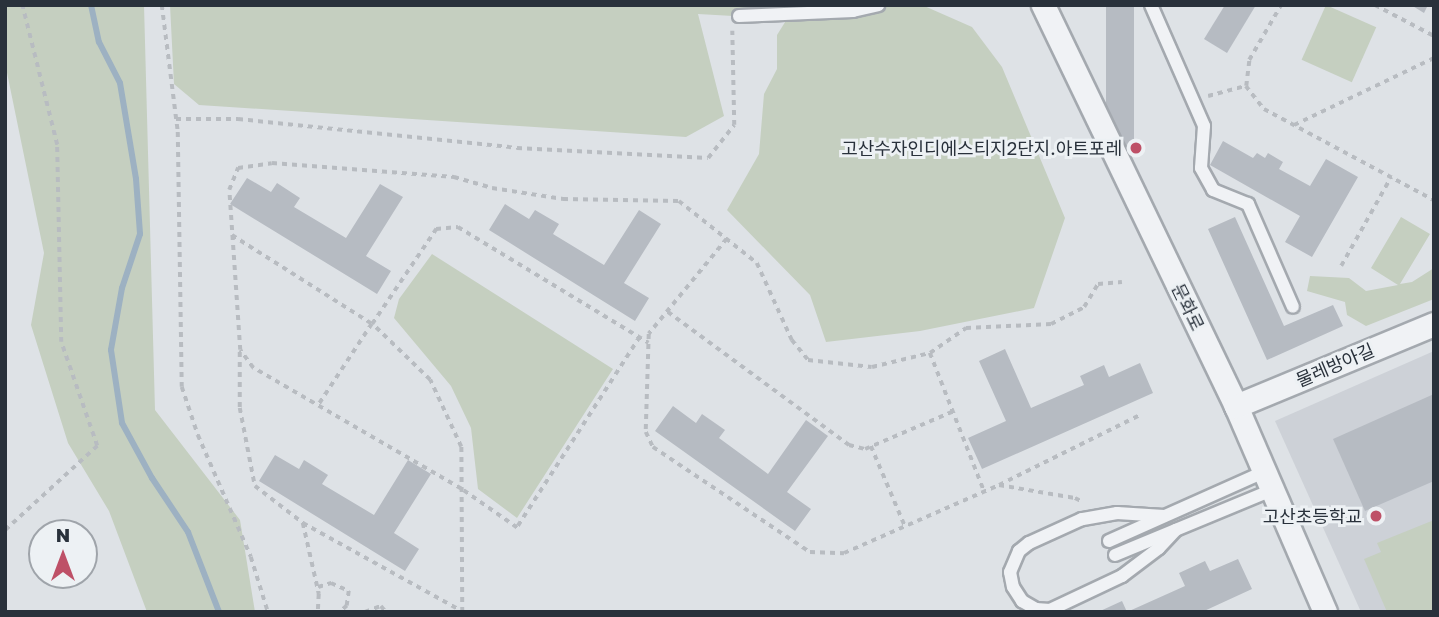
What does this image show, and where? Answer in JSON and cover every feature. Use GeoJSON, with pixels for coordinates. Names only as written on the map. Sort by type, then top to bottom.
{"type":"FeatureCollection","features":[{"type":"Feature","properties":{"kind":"street","name":"문화로"},"geometry":{"type":"LineString","coordinates":[[1043,5],[1236,406],[1325,612]]}},
{"type":"Feature","properties":{"kind":"street","name":"물레방아길"},"geometry":{"type":"LineString","coordinates":[[1236,406],[1434,324]]}},
{"type":"Feature","properties":{"kind":"lane"},"geometry":{"type":"LineString","coordinates":[[735,17],[853,11],[878,5]]}},
{"type":"Feature","properties":{"kind":"lane"},"geometry":{"type":"LineString","coordinates":[[1151,5],[1204,126],[1201,168],[1213,190],[1248,204],[1293,307]]}},
{"type":"Feature","properties":{"kind":"lane"},"geometry":{"type":"LineString","coordinates":[[1110,541],[1164,516],[1268,481]]}},
{"type":"Feature","properties":{"kind":"lane"},"geometry":{"type":"LineString","coordinates":[[1115,555],[1176,530],[1268,481]]}},
{"type":"Feature","properties":{"kind":"lane"},"geometry":{"type":"LineString","coordinates":[[1164,516],[1107,515],[1082,519],[1029,543],[1019,551],[1010,572],[1013,587],[1022,601],[1036,609],[1050,610],[1138,566],[1176,530]]}},
{"type":"Feature","properties":{"kind":"path"},"geometry":{"type":"LineString","coordinates":[[5,530],[97,446],[61,342],[57,145],[22,5]]}},
{"type":"Feature","properties":{"kind":"path"},"geometry":{"type":"LineString","coordinates":[[162,5],[176,119],[183,387],[198,435],[251,557],[268,612]]}},
{"type":"Feature","properties":{"kind":"path"},"geometry":{"type":"LineString","coordinates":[[1281,5],[1249,60],[1246,86],[1264,109],[1434,200]]}},
{"type":"Feature","properties":{"kind":"path"},"geometry":{"type":"LineString","coordinates":[[1375,5],[1434,36]]}},
{"type":"Feature","properties":{"kind":"path"},"geometry":{"type":"LineString","coordinates":[[176,119],[238,119],[517,148],[708,158],[734,125],[735,17]]}},
{"type":"Feature","properties":{"kind":"path"},"geometry":{"type":"LineString","coordinates":[[1294,125],[1434,58]]}},
{"type":"Feature","properties":{"kind":"path"},"geometry":{"type":"LineString","coordinates":[[1193,100],[1246,86]]}},
{"type":"Feature","properties":{"kind":"path"},"geometry":{"type":"LineString","coordinates":[[232,235],[372,324],[430,380],[461,447],[462,612],[303,523],[255,486],[240,408],[240,350],[232,235],[229,190],[238,168],[272,163],[454,177],[492,188],[563,199],[679,201],[757,263],[792,340],[808,360],[872,367],[930,353],[966,328],[1051,324],[1084,307],[1098,284],[1122,282]]}},
{"type":"Feature","properties":{"kind":"path"},"geometry":{"type":"LineString","coordinates":[[1341,266],[1391,177]]}},
{"type":"Feature","properties":{"kind":"path"},"geometry":{"type":"LineString","coordinates":[[318,405],[436,229],[458,228],[649,343]]}},
{"type":"Feature","properties":{"kind":"path"},"geometry":{"type":"LineString","coordinates":[[727,239],[649,334],[646,432],[653,447],[810,552],[844,553],[999,485],[1140,415]]}},
{"type":"Feature","properties":{"kind":"path"},"geometry":{"type":"LineString","coordinates":[[667,312],[849,445],[865,449],[954,411]]}},
{"type":"Feature","properties":{"kind":"path"},"geometry":{"type":"LineString","coordinates":[[240,350],[253,368],[461,489],[517,528],[640,337]]}},
{"type":"Feature","properties":{"kind":"path"},"geometry":{"type":"LineString","coordinates":[[930,353],[984,491]]}},
{"type":"Feature","properties":{"kind":"path"},"geometry":{"type":"LineString","coordinates":[[871,446],[905,526]]}},
{"type":"Feature","properties":{"kind":"path"},"geometry":{"type":"LineString","coordinates":[[999,485],[1074,498],[1107,515]]}},
{"type":"Feature","properties":{"kind":"path"},"geometry":{"type":"LineString","coordinates":[[303,523],[318,587],[318,612]]}},
{"type":"Feature","properties":{"kind":"path"},"geometry":{"type":"LineString","coordinates":[[318,587],[331,583],[349,591],[347,606],[340,612]]}},
{"type":"Feature","properties":{"kind":"path"},"geometry":{"type":"LineString","coordinates":[[365,612],[381,606],[387,612]]}},
{"type":"Feature","properties":{"kind":"shaded area","name":"고산초등학교"},"geometry":{"type":"Polygon","coordinates":[[[1434,351],[1434,612],[1361,612],[1275,421],[1434,351]]]}},
{"type":"Feature","properties":{"kind":"green space"},"geometry":{"type":"Polygon","coordinates":[[[5,5],[144,5],[155,410],[240,520],[255,612],[147,612],[109,511],[68,443],[31,325],[44,253],[5,63],[5,5]]]}},
{"type":"Feature","properties":{"kind":"green space"},"geometry":{"type":"Polygon","coordinates":[[[170,5],[922,5],[972,27],[1002,67],[1065,218],[1034,308],[920,331],[826,342],[810,295],[727,210],[759,154],[764,94],[777,69],[777,35],[787,19],[698,14],[724,116],[686,137],[199,105],[174,84],[170,5]]]}},
{"type":"Feature","properties":{"kind":"green space"},"geometry":{"type":"Polygon","coordinates":[[[1326,5],[1376,27],[1352,82],[1302,60],[1326,5]]]}},
{"type":"Feature","properties":{"kind":"green space"},"geometry":{"type":"Polygon","coordinates":[[[1401,217],[1430,234],[1400,284],[1412,282],[1434,268],[1434,299],[1366,326],[1347,315],[1345,302],[1307,291],[1310,276],[1349,278],[1366,291],[1398,285],[1371,268],[1401,217]]]}},
{"type":"Feature","properties":{"kind":"green space"},"geometry":{"type":"Polygon","coordinates":[[[432,254],[613,369],[517,518],[478,489],[471,428],[451,386],[394,318],[399,299],[432,254]]]}},
{"type":"Feature","properties":{"kind":"green space"},"geometry":{"type":"Polygon","coordinates":[[[1434,520],[1434,612],[1387,612],[1364,559],[1381,552],[1377,543],[1434,520]]]}},
{"type":"Feature","properties":{"kind":"building"},"geometry":{"type":"Polygon","coordinates":[[[1106,5],[1134,5],[1134,146],[1106,146],[1106,5]]]}},
{"type":"Feature","properties":{"kind":"building"},"geometry":{"type":"Polygon","coordinates":[[[1225,5],[1256,5],[1227,53],[1204,39],[1225,5]]]}},
{"type":"Feature","properties":{"kind":"building"},"geometry":{"type":"Polygon","coordinates":[[[1411,5],[1428,5],[1424,13],[1411,5]]]}},
{"type":"Feature","properties":{"kind":"building"},"geometry":{"type":"Polygon","coordinates":[[[1223,141],[1253,158],[1257,153],[1265,158],[1268,153],[1283,162],[1279,169],[1310,186],[1326,159],[1358,177],[1312,257],[1285,242],[1300,216],[1210,165],[1223,141]]]}},
{"type":"Feature","properties":{"kind":"building"},"geometry":{"type":"Polygon","coordinates":[[[247,178],[271,192],[277,183],[300,198],[294,207],[346,238],[380,184],[403,197],[366,256],[391,271],[377,294],[230,204],[247,178]]]}},
{"type":"Feature","properties":{"kind":"building"},"geometry":{"type":"Polygon","coordinates":[[[505,204],[529,219],[535,210],[559,224],[553,234],[604,265],[639,210],[661,224],[624,283],[649,298],[635,321],[489,230],[505,204]]]}},
{"type":"Feature","properties":{"kind":"building"},"geometry":{"type":"Polygon","coordinates":[[[1235,217],[1284,326],[1333,305],[1343,326],[1267,360],[1208,229],[1235,217]]]}},
{"type":"Feature","properties":{"kind":"building"},"geometry":{"type":"Polygon","coordinates":[[[1005,349],[1031,408],[1084,385],[1080,376],[1104,365],[1109,377],[1140,363],[1153,393],[982,469],[968,438],[1006,421],[979,361],[1005,349]]]}},
{"type":"Feature","properties":{"kind":"building"},"geometry":{"type":"Polygon","coordinates":[[[1434,394],[1434,481],[1365,511],[1333,439],[1434,394]]]}},
{"type":"Feature","properties":{"kind":"building"},"geometry":{"type":"Polygon","coordinates":[[[673,406],[696,423],[702,414],[725,430],[719,438],[768,474],[806,420],[828,436],[787,492],[811,509],[795,531],[655,431],[673,406]]]}},
{"type":"Feature","properties":{"kind":"building"},"geometry":{"type":"Polygon","coordinates":[[[275,455],[299,469],[304,460],[328,475],[322,484],[374,515],[408,460],[431,474],[394,533],[419,549],[405,571],[259,481],[275,455]]]}},
{"type":"Feature","properties":{"kind":"building"},"geometry":{"type":"Polygon","coordinates":[[[1238,559],[1252,589],[1202,612],[1127,612],[1185,586],[1179,573],[1205,561],[1210,571],[1238,559]]]}},
{"type":"Feature","properties":{"kind":"building"},"geometry":{"type":"Polygon","coordinates":[[[1122,601],[1127,612],[1098,612],[1122,601]]]}},
{"type":"Feature","properties":{"kind":"waterway"},"geometry":{"type":"LineString","coordinates":[[91,5],[99,42],[120,83],[136,179],[140,234],[122,288],[111,350],[122,423],[152,478],[188,532],[219,612]]}},
{"type":"Feature","properties":{"kind":"place","name":"고산수자인디에스티지2단지.아트포레"},"geometry":{"type":"Point","coordinates":[1136,148]}},
{"type":"Feature","properties":{"kind":"place","name":"고산초등학교"},"geometry":{"type":"Point","coordinates":[1376,516]}}]}
